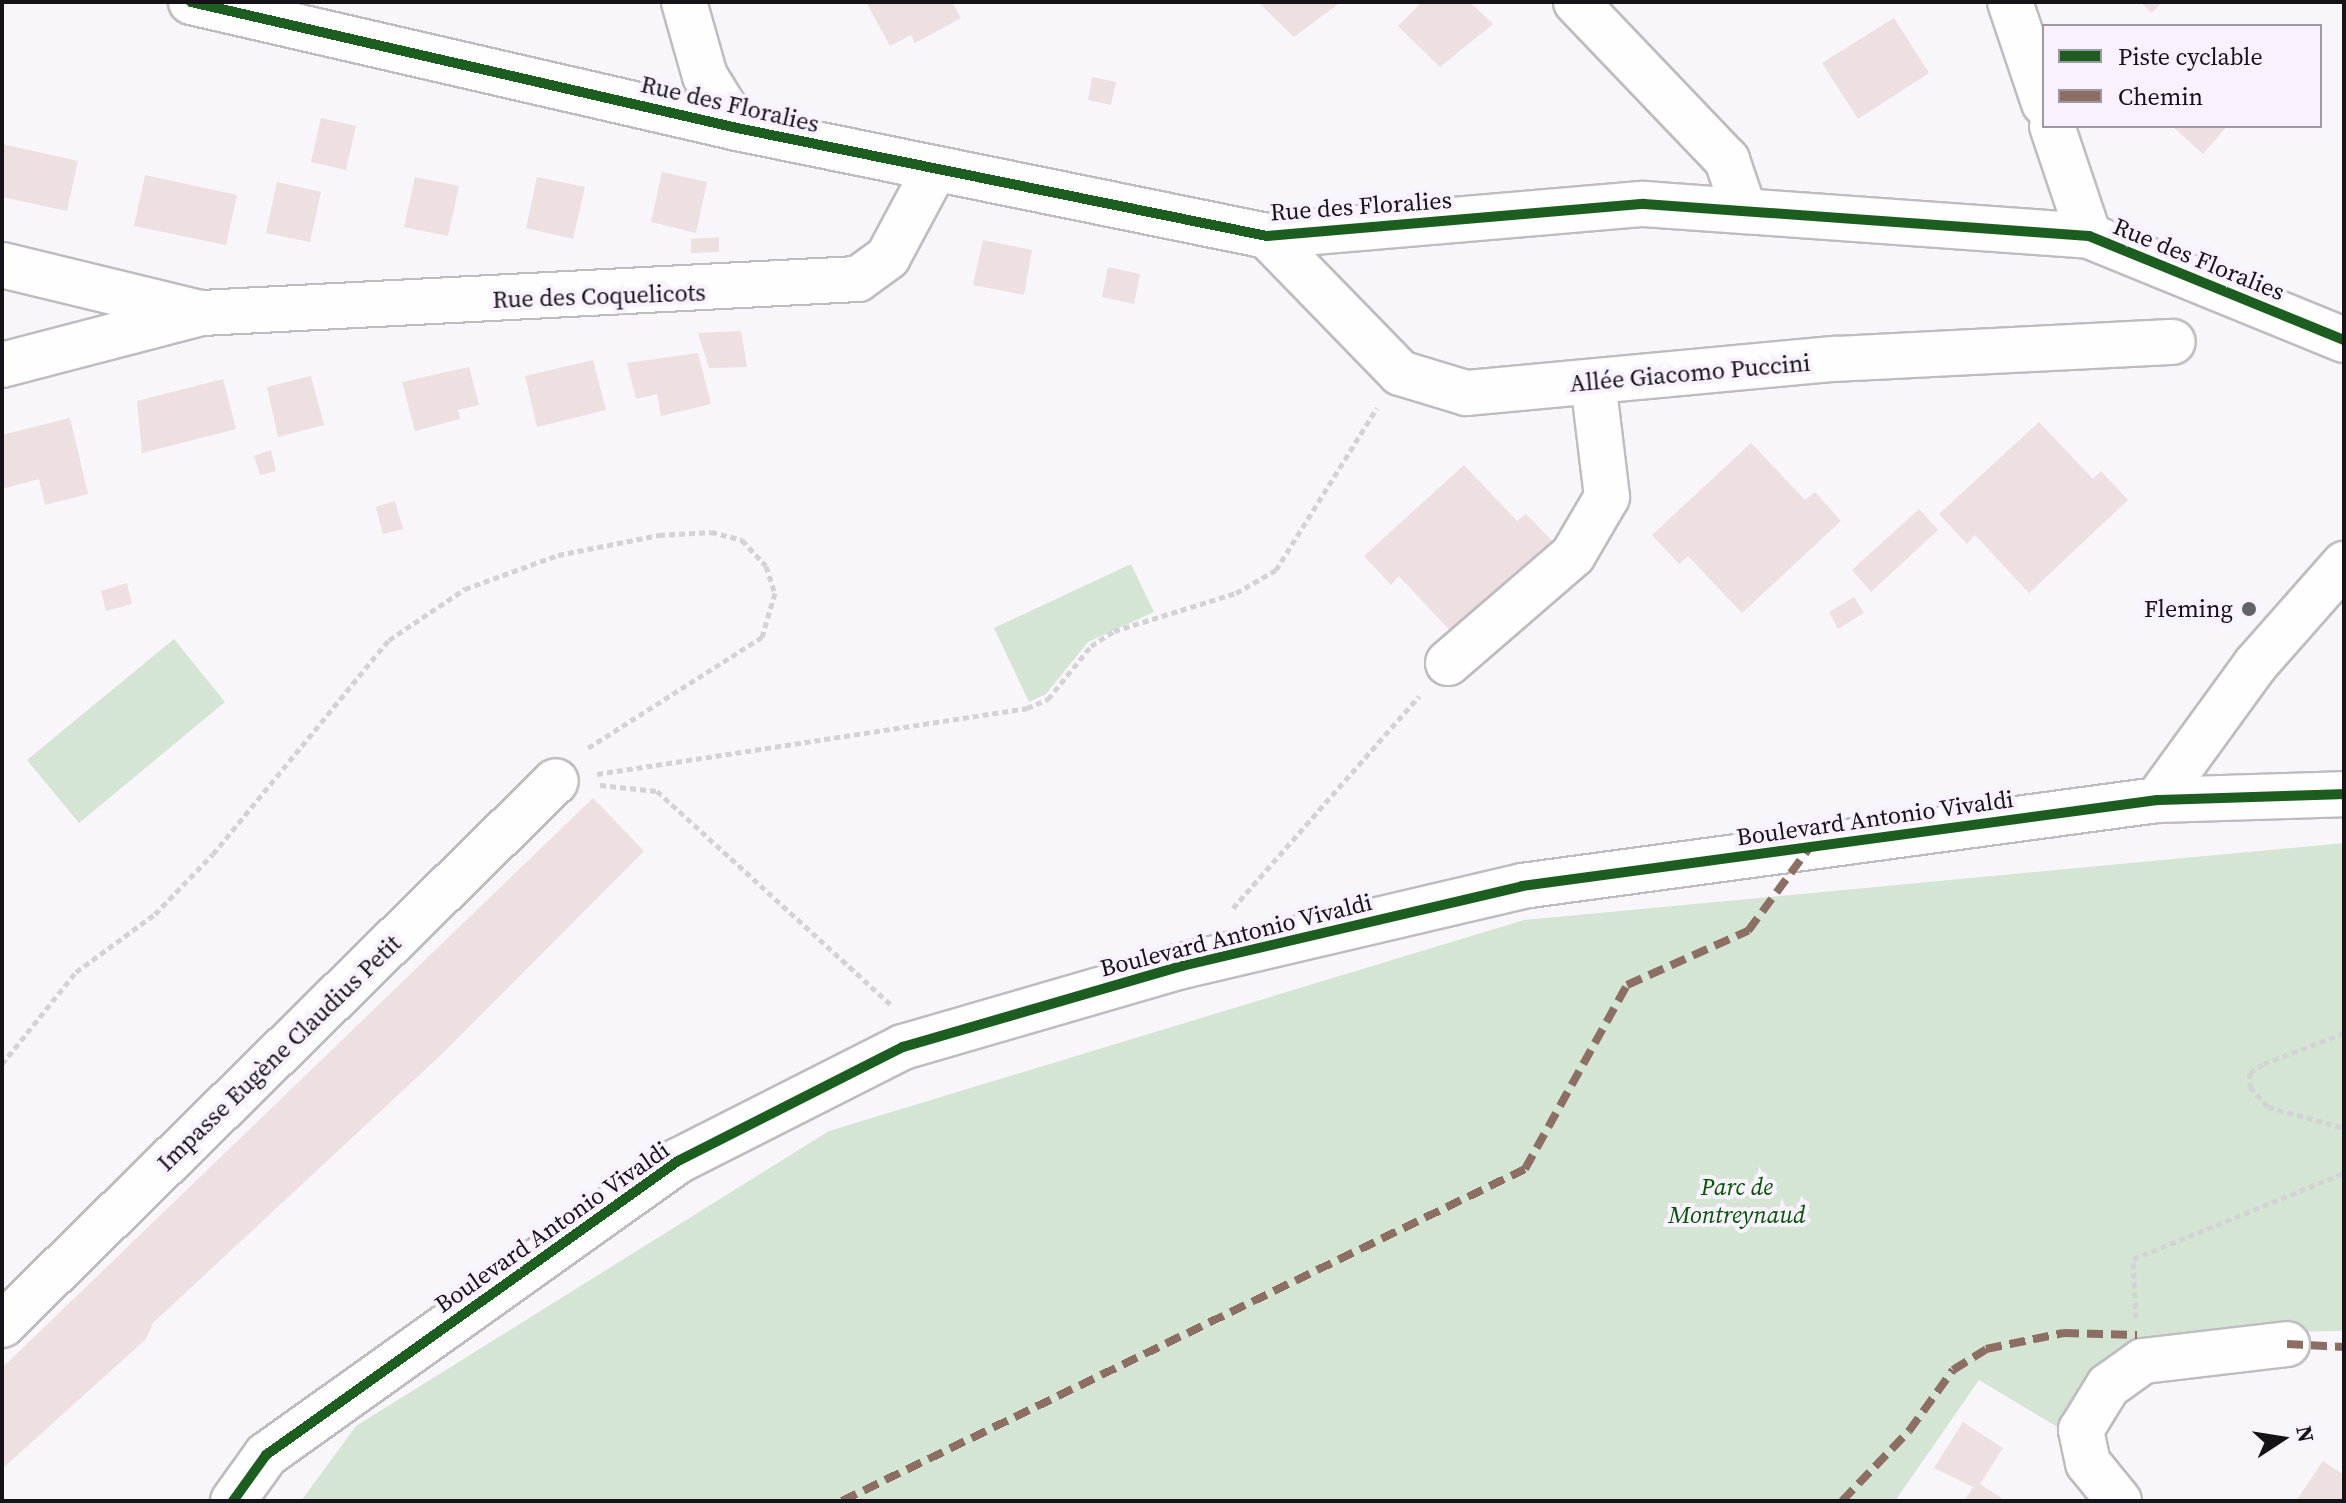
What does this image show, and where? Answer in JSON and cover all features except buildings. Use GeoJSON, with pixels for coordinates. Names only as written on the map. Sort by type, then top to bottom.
{"type":"FeatureCollection","features":[{"type":"Feature","properties":{"kind":"street","name":"Rue des Floralies"},"geometry":{"type":"LineString","coordinates":[[191,2],[382,43],[737,128],[1267,236],[1644,204],[1743,207],[2089,236],[2344,340]]}},
{"type":"Feature","properties":{"kind":"street"},"geometry":{"type":"LineString","coordinates":[[369,2],[382,43]]}},
{"type":"Feature","properties":{"kind":"street"},"geometry":{"type":"LineString","coordinates":[[684,2],[705,76],[737,128]]}},
{"type":"Feature","properties":{"kind":"street"},"geometry":{"type":"LineString","coordinates":[[1576,2],[1727,160],[1743,207]]}},
{"type":"Feature","properties":{"kind":"street"},"geometry":{"type":"LineString","coordinates":[[2010,2],[2042,97]]}},
{"type":"Feature","properties":{"kind":"street"},"geometry":{"type":"LineString","coordinates":[[2053,128],[2089,236]]}},
{"type":"Feature","properties":{"kind":"street","name":"Rue des Coquelicots"},"geometry":{"type":"LineString","coordinates":[[2,365],[202,313],[858,279],[888,257],[935,169]]}},
{"type":"Feature","properties":{"kind":"street","name":"Allée Giacomo Puccini"},"geometry":{"type":"LineString","coordinates":[[1267,236],[1400,373],[1466,393],[1835,359],[2173,342]]}},
{"type":"Feature","properties":{"kind":"street","name":"Rue des Coquelicots"},"geometry":{"type":"LineString","coordinates":[[2,265],[202,313]]}},
{"type":"Feature","properties":{"kind":"street"},"geometry":{"type":"LineString","coordinates":[[1448,663],[1573,555],[1607,497],[1593,382]]}},
{"type":"Feature","properties":{"kind":"street"},"geometry":{"type":"LineString","coordinates":[[2157,800],[2255,665],[2344,564]]}},
{"type":"Feature","properties":{"kind":"street","name":"Impasse Eugène Claudius Petit"},"geometry":{"type":"LineString","coordinates":[[2,1325],[556,781]]}},
{"type":"Feature","properties":{"kind":"street","name":"Boulevard Antonio Vivaldi"},"geometry":{"type":"LineString","coordinates":[[233,1501],[266,1455],[678,1161],[903,1047],[1182,966],[1522,886],[2157,800],[2344,794]]}},
{"type":"Feature","properties":{"kind":"street"},"geometry":{"type":"LineString","coordinates":[[2119,1501],[2088,1463],[2081,1430],[2108,1386],[2143,1361],[2287,1344]]}},
{"type":"Feature","properties":{"kind":"path"},"geometry":{"type":"LineString","coordinates":[[556,781],[1027,708],[1048,699],[1091,646],[1114,631],[1236,593],[1276,570],[1400,373]]}},
{"type":"Feature","properties":{"kind":"path"},"geometry":{"type":"LineString","coordinates":[[2,1064],[76,972],[155,914],[213,854],[389,640],[465,589],[558,555],[659,535],[711,532],[742,540],[766,566],[775,593],[762,637],[567,761],[556,781]]}},
{"type":"Feature","properties":{"kind":"path"},"geometry":{"type":"LineString","coordinates":[[1182,966],[1448,663]]}},
{"type":"Feature","properties":{"kind":"path"},"geometry":{"type":"LineString","coordinates":[[556,781],[657,791],[887,996],[903,1047]]}},
{"type":"Feature","properties":{"kind":"path"},"geometry":{"type":"LineString","coordinates":[[2344,1033],[2263,1064],[2250,1073],[2250,1087],[2268,1107],[2344,1128]]}},
{"type":"Feature","properties":{"kind":"path"},"geometry":{"type":"LineString","coordinates":[[2137,1335],[2133,1259],[2344,1173]]}},
{"type":"Feature","properties":{"kind":"green space"},"geometry":{"type":"Polygon","coordinates":[[[1131,564],[1154,612],[1088,642],[1046,694],[1029,702],[994,628],[1131,564]]]}},
{"type":"Feature","properties":{"kind":"green space"},"geometry":{"type":"Polygon","coordinates":[[[174,639],[225,702],[79,823],[27,760],[174,639]]]}},
{"type":"Feature","properties":{"kind":"green space","name":"Parc de Montreynaud"},"geometry":{"type":"Polygon","coordinates":[[[2344,843],[2344,1331],[2202,1333],[2113,1355],[2059,1428],[1979,1380],[1895,1501],[301,1501],[356,1426],[829,1131],[1524,920],[2344,843]]]}},
{"type":"Feature","properties":{"kind":"marked path"},"geometry":{"type":"LineString","coordinates":[[842,1501],[1525,1169],[1627,985],[1748,931],[1810,847]]}},
{"type":"Feature","properties":{"kind":"marked path"},"geometry":{"type":"LineString","coordinates":[[1842,1501],[1909,1431],[1953,1370],[1986,1349],[2063,1333],[2137,1335]]}},
{"type":"Feature","properties":{"kind":"marked path"},"geometry":{"type":"LineString","coordinates":[[2287,1344],[2344,1347]]}},
{"type":"Feature","properties":{"kind":"cycle path"},"geometry":{"type":"LineString","coordinates":[[191,2],[737,128],[1267,236],[1644,204],[2089,236],[2344,340]]}},
{"type":"Feature","properties":{"kind":"cycle path"},"geometry":{"type":"LineString","coordinates":[[233,1501],[266,1455],[678,1161],[903,1047],[1182,966],[1522,886],[2157,800],[2344,794]]}},
{"type":"Feature","properties":{"kind":"place","name":"Fleming"},"geometry":{"type":"Point","coordinates":[2249,609]}}]}
